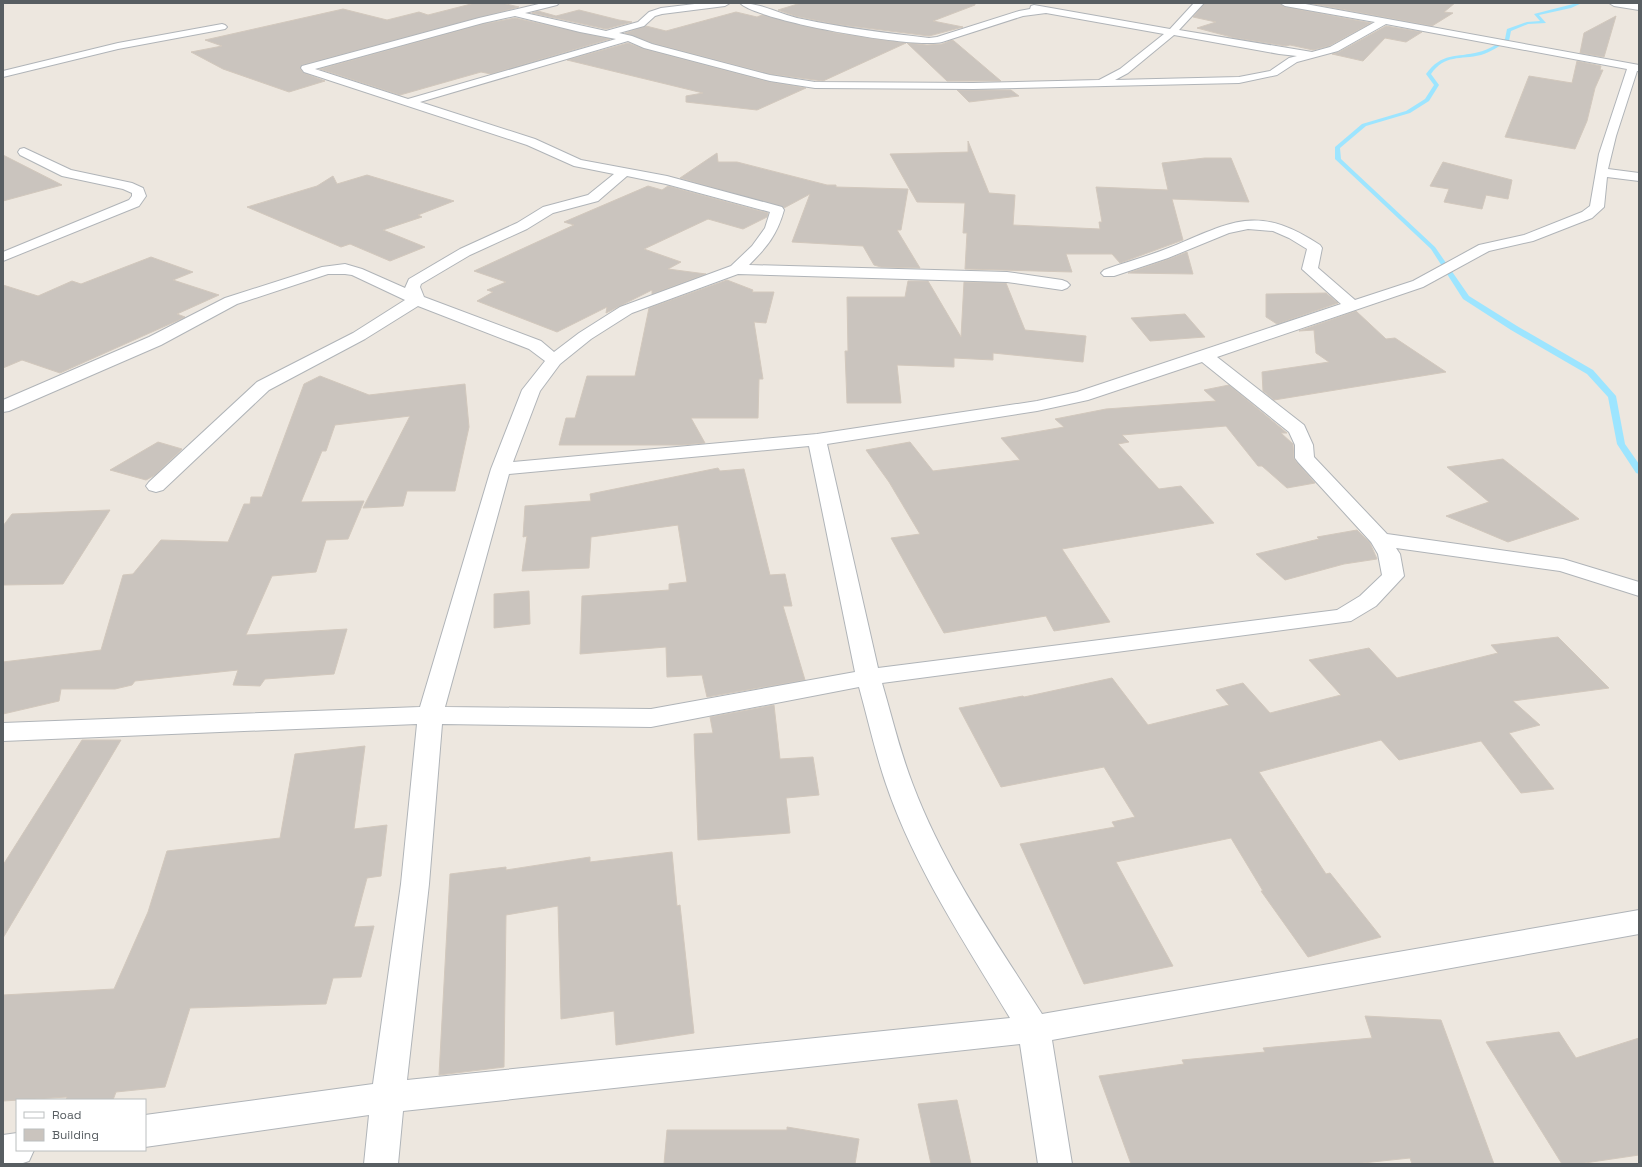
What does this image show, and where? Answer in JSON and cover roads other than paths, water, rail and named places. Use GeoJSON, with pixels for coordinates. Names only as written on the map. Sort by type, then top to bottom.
{"type":"FeatureCollection","features":[{"type":"Feature","properties":{"kind":"street"},"geometry":{"type":"LineString","coordinates":[[554,3],[482,20],[306,68],[308,70],[531,142],[578,163],[667,180],[777,210],[772,228],[757,249],[736,269]]}},
{"type":"Feature","properties":{"kind":"street"},"geometry":{"type":"LineString","coordinates":[[608,33],[641,24],[652,14],[661,11],[725,3]]}},
{"type":"Feature","properties":{"kind":"street"},"geometry":{"type":"LineString","coordinates":[[745,3],[796,21],[873,35],[929,40],[938,40],[1022,13],[1048,10]]}},
{"type":"Feature","properties":{"kind":"street"},"geometry":{"type":"LineString","coordinates":[[1103,82],[1124,71],[1171,33],[1199,3]]}},
{"type":"Feature","properties":{"kind":"street"},"geometry":{"type":"LineString","coordinates":[[501,469],[817,440],[1037,406],[1082,396],[1204,356],[1281,328],[1340,311],[1351,305],[1418,284],[1484,248],[1528,238],[1587,215],[1597,207],[1601,172],[1610,138],[1636,68],[1285,3]]}},
{"type":"Feature","properties":{"kind":"street"},"geometry":{"type":"LineString","coordinates":[[1614,3],[1639,7]]}},
{"type":"Feature","properties":{"kind":"street"},"geometry":{"type":"LineString","coordinates":[[1017,4],[1171,33],[1279,51],[1317,54]]}},
{"type":"Feature","properties":{"kind":"street"},"geometry":{"type":"LineString","coordinates":[[515,13],[580,29],[608,33],[628,38],[648,46],[763,76],[815,85],[973,86],[1239,80],[1273,73],[1293,60],[1345,45],[1383,22]]}},
{"type":"Feature","properties":{"kind":"street"},"geometry":{"type":"LineString","coordinates":[[3,74],[118,46],[222,26]]}},
{"type":"Feature","properties":{"kind":"street"},"geometry":{"type":"LineString","coordinates":[[409,102],[628,38]]}},
{"type":"Feature","properties":{"kind":"street"},"geometry":{"type":"LineString","coordinates":[[3,257],[134,203],[139,196],[138,191],[127,186],[67,173],[24,152]]}},
{"type":"Feature","properties":{"kind":"street"},"geometry":{"type":"LineString","coordinates":[[417,300],[412,287],[414,282],[465,252],[522,226],[548,210],[592,198],[625,172]]}},
{"type":"Feature","properties":{"kind":"street"},"geometry":{"type":"LineString","coordinates":[[1601,172],[1639,177]]}},
{"type":"Feature","properties":{"kind":"street"},"geometry":{"type":"LineString","coordinates":[[1109,273],[1180,248],[1205,236],[1225,229],[1254,224],[1271,225],[1288,231],[1315,248],[1310,269],[1351,305]]}},
{"type":"Feature","properties":{"kind":"street"},"geometry":{"type":"LineString","coordinates":[[3,407],[155,341],[231,301],[327,270],[345,269],[357,272],[417,300],[535,345],[554,360]]}},
{"type":"Feature","properties":{"kind":"street"},"geometry":{"type":"LineString","coordinates":[[382,1164],[388,1097],[415,884],[430,714],[501,469],[531,390],[554,360],[585,336],[626,310],[736,269],[1007,277],[1062,284]]}},
{"type":"Feature","properties":{"kind":"street"},"geometry":{"type":"LineString","coordinates":[[156,486],[263,386],[359,336],[417,300]]}},
{"type":"Feature","properties":{"kind":"street"},"geometry":{"type":"LineString","coordinates":[[3,732],[430,714],[650,718],[868,677],[1343,616],[1368,601],[1393,576],[1389,554],[1380,539],[1305,458],[1304,445],[1297,429],[1204,356]]}},
{"type":"Feature","properties":{"kind":"street"},"geometry":{"type":"LineString","coordinates":[[817,440],[868,677],[899,784],[921,835],[950,893],[1034,1029],[1055,1164]]}},
{"type":"Feature","properties":{"kind":"street"},"geometry":{"type":"LineString","coordinates":[[1380,539],[1562,565],[1639,589]]}},
{"type":"Feature","properties":{"kind":"street"},"geometry":{"type":"LineString","coordinates":[[146,1131],[388,1097],[1034,1029],[1639,922]]}},
{"type":"Feature","properties":{"kind":"street"},"geometry":{"type":"LineString","coordinates":[[3,1151],[16,1149]]}},
{"type":"Feature","properties":{"kind":"waterway"},"geometry":{"type":"LineString","coordinates":[[1580,3],[1575,6],[1536,15],[1544,22],[1527,23],[1509,30],[1507,40],[1490,50],[1479,54],[1455,56],[1440,61],[1428,74],[1437,85],[1427,100],[1408,112],[1364,125],[1337,148],[1338,159],[1433,248],[1466,297],[1514,328],[1590,372],[1612,396],[1621,444],[1639,471]]}}]}
